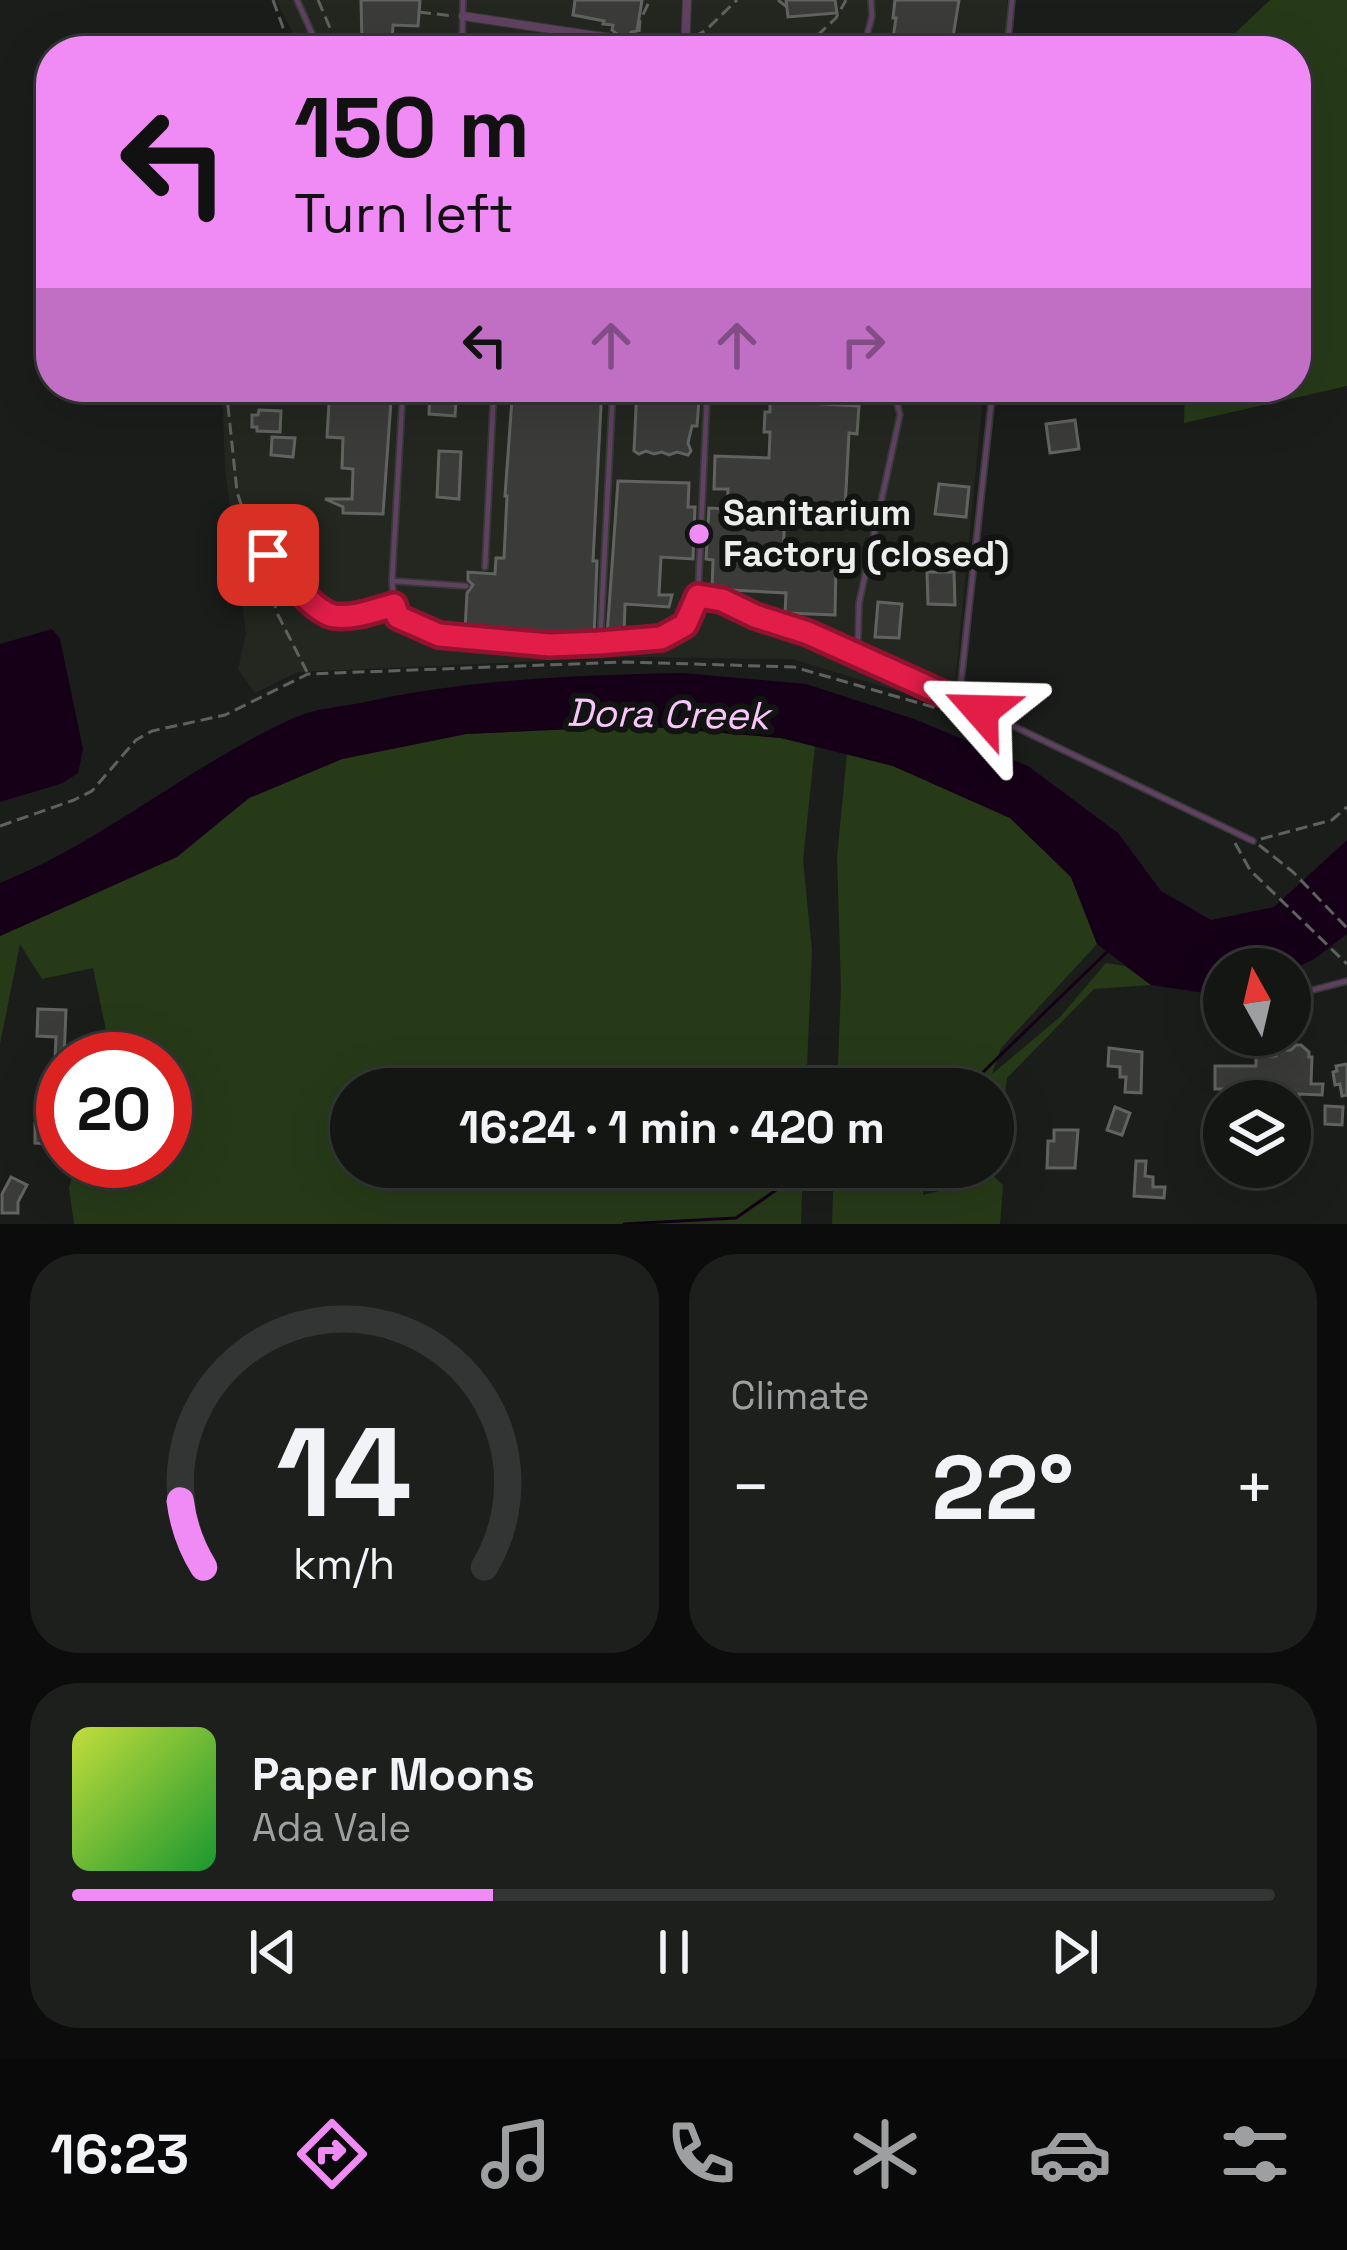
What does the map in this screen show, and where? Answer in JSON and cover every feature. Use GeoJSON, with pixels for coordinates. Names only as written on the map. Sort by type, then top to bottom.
{"type":"FeatureCollection","features":[{"type":"Feature","properties":{"kind":"street"},"geometry":{"type":"LineString","coordinates":[[685,36],[687,0]]}},
{"type":"Feature","properties":{"kind":"street"},"geometry":{"type":"LineString","coordinates":[[463,16],[597,36]]}},
{"type":"Feature","properties":{"kind":"lane"},"geometry":{"type":"LineString","coordinates":[[297,0],[313,36]]}},
{"type":"Feature","properties":{"kind":"lane"},"geometry":{"type":"LineString","coordinates":[[462,36],[464,0]]}},
{"type":"Feature","properties":{"kind":"lane"},"geometry":{"type":"LineString","coordinates":[[867,36],[871,0]]}},
{"type":"Feature","properties":{"kind":"lane"},"geometry":{"type":"LineString","coordinates":[[1008,36],[1012,0]]}},
{"type":"Feature","properties":{"kind":"lane"},"geometry":{"type":"LineString","coordinates":[[402,402],[392,581],[398,617],[439,635],[549,645],[661,638],[685,625],[698,596],[706,402]]}},
{"type":"Feature","properties":{"kind":"lane"},"geometry":{"type":"LineString","coordinates":[[485,567],[493,402]]}},
{"type":"Feature","properties":{"kind":"lane"},"geometry":{"type":"LineString","coordinates":[[599,643],[612,402]]}},
{"type":"Feature","properties":{"kind":"lane"},"geometry":{"type":"LineString","coordinates":[[852,654],[900,416],[897,402]]}},
{"type":"Feature","properties":{"kind":"lane"},"geometry":{"type":"LineString","coordinates":[[959,700],[991,402]]}},
{"type":"Feature","properties":{"kind":"lane"},"geometry":{"type":"LineString","coordinates":[[271,515],[268,555],[319,610],[335,616],[394,605]]}},
{"type":"Feature","properties":{"kind":"lane"},"geometry":{"type":"LineString","coordinates":[[392,581],[466,586]]}},
{"type":"Feature","properties":{"kind":"lane"},"geometry":{"type":"LineString","coordinates":[[698,596],[722,600],[808,633],[1253,841]]}},
{"type":"Feature","properties":{"kind":"lane"},"geometry":{"type":"LineString","coordinates":[[1311,990],[1347,981]]}},
{"type":"Feature","properties":{"kind":"path"},"geometry":{"type":"LineString","coordinates":[[273,0],[286,36]]}},
{"type":"Feature","properties":{"kind":"path"},"geometry":{"type":"LineString","coordinates":[[318,0],[334,36]]}},
{"type":"Feature","properties":{"kind":"path"},"geometry":{"type":"LineString","coordinates":[[637,36],[643,8],[650,0]]}},
{"type":"Feature","properties":{"kind":"path"},"geometry":{"type":"LineString","coordinates":[[699,36],[736,0]]}},
{"type":"Feature","properties":{"kind":"path"},"geometry":{"type":"LineString","coordinates":[[778,0],[787,7]]}},
{"type":"Feature","properties":{"kind":"path"},"geometry":{"type":"LineString","coordinates":[[817,36],[846,0]]}},
{"type":"Feature","properties":{"kind":"path"},"geometry":{"type":"LineString","coordinates":[[419,12],[463,16]]}},
{"type":"Feature","properties":{"kind":"path"},"geometry":{"type":"LineString","coordinates":[[227,402],[236,492],[278,615],[308,674]]}},
{"type":"Feature","properties":{"kind":"path"},"geometry":{"type":"LineString","coordinates":[[0,826],[92,791],[136,740],[152,731],[224,716],[308,674],[626,662],[794,667],[957,714],[981,711]]}},
{"type":"Feature","properties":{"kind":"path"},"geometry":{"type":"LineString","coordinates":[[1253,841],[1332,820],[1347,807]]}},
{"type":"Feature","properties":{"kind":"path"},"geometry":{"type":"LineString","coordinates":[[1228,829],[1250,870],[1344,962]]}},
{"type":"Feature","properties":{"kind":"path"},"geometry":{"type":"LineString","coordinates":[[1253,841],[1293,872],[1347,928]]}},
{"type":"Feature","properties":{"kind":"shaded area"},"geometry":{"type":"Polygon","coordinates":[[[276,0],[1007,0],[1005,36],[294,36],[276,0]]]}},
{"type":"Feature","properties":{"kind":"shaded area"},"geometry":{"type":"Polygon","coordinates":[[[223,402],[983,402],[955,684],[944,705],[792,659],[632,657],[298,672],[255,693],[238,669],[246,634],[225,467],[223,402]]]}},
{"type":"Feature","properties":{"kind":"green space"},"geometry":{"type":"Polygon","coordinates":[[[1270,0],[1347,0],[1347,386],[1311,394],[1311,36],[1232,36],[1270,0]]]}},
{"type":"Feature","properties":{"kind":"green space"},"geometry":{"type":"Polygon","coordinates":[[[1185,402],[1277,402],[1184,423],[1185,402]]]}},
{"type":"Feature","properties":{"kind":"green space"},"geometry":{"type":"Polygon","coordinates":[[[640,726],[781,738],[815,746],[803,860],[812,951],[807,1068],[330,1068],[330,1188],[802,1188],[801,1224],[74,1224],[69,1188],[192,1188],[192,1032],[106,1032],[93,968],[42,979],[20,944],[0,1044],[0,936],[176,857],[249,798],[342,759],[466,734],[640,726]]]}},
{"type":"Feature","properties":{"kind":"green space"},"geometry":{"type":"Polygon","coordinates":[[[847,754],[893,766],[1010,818],[1071,877],[1097,944],[1001,1048],[994,1068],[838,1068],[837,857],[847,754]]]}},
{"type":"Feature","properties":{"kind":"green space"},"geometry":{"type":"Polygon","coordinates":[[[1106,963],[1125,966],[1151,985],[1094,989],[1014,1071],[999,1068],[1060,1017],[1106,963]]]}},
{"type":"Feature","properties":{"kind":"green space"},"geometry":{"type":"Polygon","coordinates":[[[833,1188],[923,1188],[923,1195],[951,1188],[1003,1188],[1000,1224],[832,1224],[833,1188]]]}},
{"type":"Feature","properties":{"kind":"water"},"geometry":{"type":"Polygon","coordinates":[[[52,629],[60,639],[83,749],[78,773],[63,783],[0,802],[0,644],[52,629]]]}},
{"type":"Feature","properties":{"kind":"water","name":"Dora Creek"},"geometry":{"type":"Polygon","coordinates":[[[683,673],[806,684],[914,719],[1028,766],[1118,833],[1161,891],[1211,920],[1274,907],[1347,840],[1347,934],[1311,960],[1311,948],[1203,948],[1203,993],[1151,985],[1097,944],[1071,877],[1010,818],[893,766],[781,738],[640,726],[466,734],[342,759],[249,798],[177,857],[0,936],[0,883],[76,846],[219,757],[302,715],[405,694],[563,677],[683,673]]]}},
{"type":"Feature","properties":{"kind":"building"},"geometry":{"type":"Polygon","coordinates":[[[361,0],[420,0],[418,26],[393,25],[392,36],[362,36],[361,0]]]}},
{"type":"Feature","properties":{"kind":"building"},"geometry":{"type":"Polygon","coordinates":[[[575,0],[642,0],[637,31],[629,36],[617,36],[613,25],[604,21],[573,15],[575,0]]]}},
{"type":"Feature","properties":{"kind":"building"},"geometry":{"type":"Polygon","coordinates":[[[786,0],[835,0],[837,13],[788,17],[786,0]]]}},
{"type":"Feature","properties":{"kind":"building"},"geometry":{"type":"Polygon","coordinates":[[[895,0],[959,0],[953,36],[893,36],[895,0]]]}},
{"type":"Feature","properties":{"kind":"building"},"geometry":{"type":"Polygon","coordinates":[[[329,402],[391,402],[383,514],[343,513],[343,507],[325,499],[352,499],[353,469],[342,468],[343,438],[327,437],[329,402]]]}},
{"type":"Feature","properties":{"kind":"building"},"geometry":{"type":"Polygon","coordinates":[[[429,402],[456,402],[455,416],[429,414],[429,402]]]}},
{"type":"Feature","properties":{"kind":"building"},"geometry":{"type":"Polygon","coordinates":[[[512,402],[601,402],[594,637],[465,631],[467,593],[473,585],[468,572],[495,574],[496,558],[504,558],[512,402]]]}},
{"type":"Feature","properties":{"kind":"building"},"geometry":{"type":"Polygon","coordinates":[[[636,402],[699,402],[688,455],[634,451],[636,402]]]}},
{"type":"Feature","properties":{"kind":"building"},"geometry":{"type":"Polygon","coordinates":[[[770,402],[859,406],[857,434],[849,433],[845,509],[785,506],[783,561],[836,564],[835,615],[785,613],[786,593],[712,589],[713,560],[706,559],[709,508],[727,509],[728,489],[714,489],[715,456],[769,458],[770,432],[764,432],[765,412],[770,412],[770,402]]]}},
{"type":"Feature","properties":{"kind":"building"},"geometry":{"type":"Polygon","coordinates":[[[259,410],[281,411],[280,432],[252,427],[252,415],[259,410]]]}},
{"type":"Feature","properties":{"kind":"building"},"geometry":{"type":"Polygon","coordinates":[[[1075,420],[1079,449],[1050,453],[1046,424],[1075,420]]]}},
{"type":"Feature","properties":{"kind":"building"},"geometry":{"type":"Polygon","coordinates":[[[272,437],[295,438],[293,457],[271,455],[272,437]]]}},
{"type":"Feature","properties":{"kind":"building"},"geometry":{"type":"Polygon","coordinates":[[[439,451],[461,452],[459,499],[437,497],[439,451]]]}},
{"type":"Feature","properties":{"kind":"building"},"geometry":{"type":"Polygon","coordinates":[[[618,481],[689,483],[688,507],[695,507],[693,559],[661,557],[659,595],[672,595],[669,607],[625,604],[624,634],[607,636],[618,481]]]}},
{"type":"Feature","properties":{"kind":"building"},"geometry":{"type":"Polygon","coordinates":[[[939,484],[969,487],[966,517],[935,514],[939,484]]]}},
{"type":"Feature","properties":{"kind":"building"},"geometry":{"type":"Polygon","coordinates":[[[927,572],[954,572],[955,605],[928,604],[927,572]]]}},
{"type":"Feature","properties":{"kind":"building"},"geometry":{"type":"Polygon","coordinates":[[[878,602],[902,604],[899,638],[875,637],[878,602]]]}},
{"type":"Feature","properties":{"kind":"building"},"geometry":{"type":"Polygon","coordinates":[[[38,1009],[66,1010],[65,1032],[37,1032],[38,1009]]]}},
{"type":"Feature","properties":{"kind":"building"},"geometry":{"type":"Polygon","coordinates":[[[1109,1048],[1142,1052],[1141,1093],[1125,1092],[1126,1077],[1120,1077],[1120,1067],[1108,1066],[1109,1048]]]}},
{"type":"Feature","properties":{"kind":"building"},"geometry":{"type":"Polygon","coordinates":[[[1256,1056],[1312,1057],[1311,1084],[1311,1080],[1215,1080],[1215,1066],[1256,1066],[1256,1056]]]}},
{"type":"Feature","properties":{"kind":"building"},"geometry":{"type":"Polygon","coordinates":[[[1347,1064],[1347,1095],[1342,1096],[1333,1072],[1336,1066],[1347,1064]]]}},
{"type":"Feature","properties":{"kind":"building"},"geometry":{"type":"Polygon","coordinates":[[[1311,1084],[1323,1084],[1322,1095],[1311,1095],[1311,1084]]]}},
{"type":"Feature","properties":{"kind":"building"},"geometry":{"type":"Polygon","coordinates":[[[1325,1106],[1343,1107],[1342,1125],[1325,1124],[1325,1106]]]}},
{"type":"Feature","properties":{"kind":"building"},"geometry":{"type":"Polygon","coordinates":[[[1115,1107],[1130,1113],[1122,1135],[1107,1130],[1115,1107]]]}},
{"type":"Feature","properties":{"kind":"building"},"geometry":{"type":"Polygon","coordinates":[[[1054,1130],[1078,1130],[1075,1168],[1047,1168],[1048,1141],[1054,1141],[1054,1130]]]}},
{"type":"Feature","properties":{"kind":"building"},"geometry":{"type":"Polygon","coordinates":[[[1136,1161],[1146,1161],[1145,1176],[1153,1177],[1153,1187],[1165,1187],[1164,1198],[1134,1196],[1136,1161]]]}},
{"type":"Feature","properties":{"kind":"building"},"geometry":{"type":"Polygon","coordinates":[[[11,1177],[27,1185],[18,1213],[2,1213],[2,1194],[11,1177]]]}},
{"type":"Feature","properties":{"kind":"waterway"},"geometry":{"type":"LineString","coordinates":[[987,1068],[1108,951]]}},
{"type":"Feature","properties":{"kind":"waterway"},"geometry":{"type":"LineString","coordinates":[[624,1224],[736,1218],[779,1188]]}},
{"type":"Feature","properties":{"kind":"place","name":"Sanitarium Factory (closed)"},"geometry":{"type":"Point","coordinates":[699,534]}},
{"type":"Feature","properties":{"kind":"route"},"geometry":{"type":"LineString","coordinates":[[268,555],[319,610],[335,616],[394,605],[398,617],[439,635],[549,645],[661,638],[685,625],[698,596],[722,600],[981,711]]}}]}
